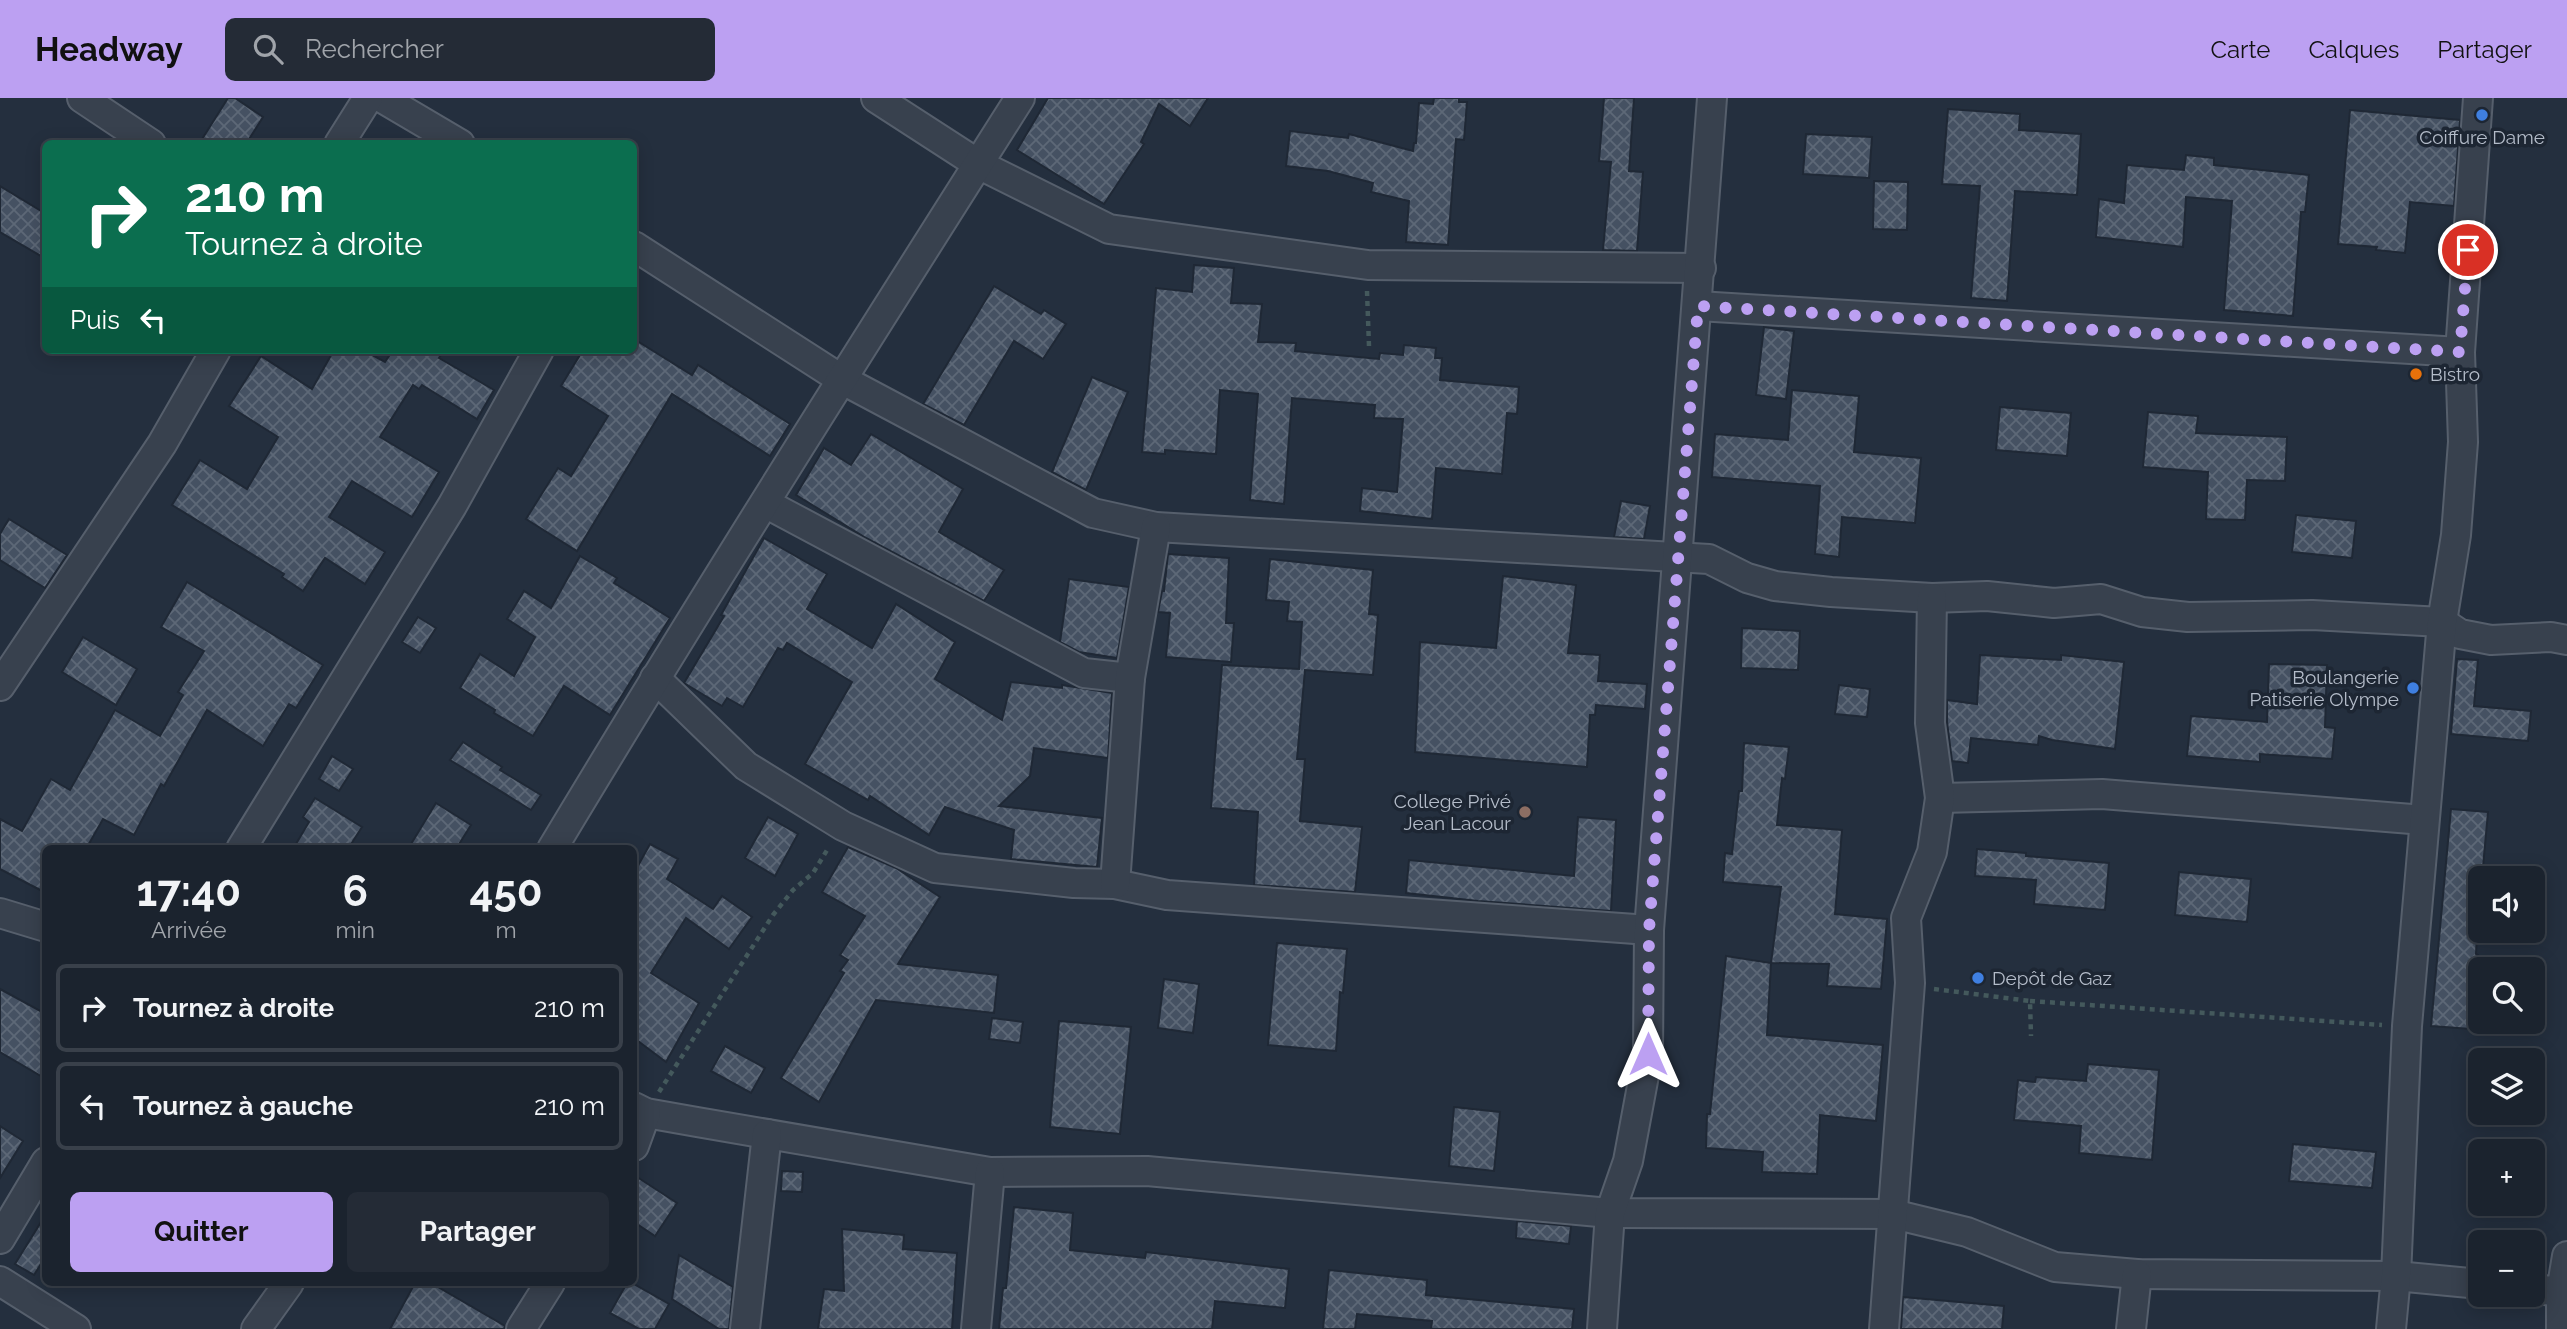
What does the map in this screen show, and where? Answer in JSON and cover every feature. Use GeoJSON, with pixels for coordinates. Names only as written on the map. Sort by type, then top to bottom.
{"type":"FeatureCollection","features":[{"type":"Feature","properties":{"kind":"street"},"geometry":{"type":"LineString","coordinates":[[82,98],[145,140]]}},
{"type":"Feature","properties":{"kind":"street"},"geometry":{"type":"LineString","coordinates":[[342,140],[368,98]]}},
{"type":"Feature","properties":{"kind":"street"},"geometry":{"type":"LineString","coordinates":[[382,98],[453,140]]}},
{"type":"Feature","properties":{"kind":"street"},"geometry":{"type":"LineString","coordinates":[[876,98],[978,164],[1109,229],[1368,265],[1701,268]]}},
{"type":"Feature","properties":{"kind":"street"},"geometry":{"type":"LineString","coordinates":[[554,845],[655,677],[1020,98]]}},
{"type":"Feature","properties":{"kind":"street"},"geometry":{"type":"LineString","coordinates":[[1602,1329],[1610,1213],[1628,1161],[1648,1054],[1649,930],[1712,98]]}},
{"type":"Feature","properties":{"kind":"street"},"geometry":{"type":"LineString","coordinates":[[2390,1329],[2396,1276],[2407,1026],[2442,622],[2456,535],[2463,442],[2460,352],[2478,98]]}},
{"type":"Feature","properties":{"kind":"street"},"geometry":{"type":"LineString","coordinates":[[637,248],[841,379],[1093,513],[1156,527],[1709,559],[1747,579],[1775,586],[1856,595],[1932,598],[1987,596],[2054,603],[2101,599],[2142,611],[2188,617],[2312,615],[2442,622],[2460,634],[2491,640],[2551,637],[2567,640]]}},
{"type":"Feature","properties":{"kind":"street"},"geometry":{"type":"LineString","coordinates":[[1698,306],[2460,352]]}},
{"type":"Feature","properties":{"kind":"street"},"geometry":{"type":"LineString","coordinates":[[0,686],[162,444],[214,354]]}},
{"type":"Feature","properties":{"kind":"street"},"geometry":{"type":"LineString","coordinates":[[243,845],[452,506],[537,354]]}},
{"type":"Feature","properties":{"kind":"street"},"geometry":{"type":"LineString","coordinates":[[765,503],[1084,673],[1130,678]]}},
{"type":"Feature","properties":{"kind":"street"},"geometry":{"type":"LineString","coordinates":[[1115,884],[1130,678],[1156,527]]}},
{"type":"Feature","properties":{"kind":"street"},"geometry":{"type":"LineString","coordinates":[[1884,1329],[1910,983],[1906,918],[1932,852],[1940,798],[1930,723],[1932,598]]}},
{"type":"Feature","properties":{"kind":"street"},"geometry":{"type":"LineString","coordinates":[[655,677],[746,766],[843,826],[935,868],[1074,883],[1115,884],[1167,895],[1649,930]]}},
{"type":"Feature","properties":{"kind":"street"},"geometry":{"type":"LineString","coordinates":[[1940,798],[2102,794],[2424,820]]}},
{"type":"Feature","properties":{"kind":"street"},"geometry":{"type":"LineString","coordinates":[[0,913],[42,926]]}},
{"type":"Feature","properties":{"kind":"street"},"geometry":{"type":"LineString","coordinates":[[637,1128],[640,1110],[990,1172],[1147,1171],[1610,1213],[1894,1214],[1967,1232],[2055,1267],[2137,1274],[2396,1276],[2468,1283]]}},
{"type":"Feature","properties":{"kind":"street"},"geometry":{"type":"LineString","coordinates":[[745,1329],[767,1133]]}},
{"type":"Feature","properties":{"kind":"street"},"geometry":{"type":"LineString","coordinates":[[0,1239],[42,1169]]}},
{"type":"Feature","properties":{"kind":"street"},"geometry":{"type":"LineString","coordinates":[[976,1329],[990,1172]]}},
{"type":"Feature","properties":{"kind":"street"},"geometry":{"type":"LineString","coordinates":[[2561,1329],[2567,1256]]}},
{"type":"Feature","properties":{"kind":"street"},"geometry":{"type":"LineString","coordinates":[[2132,1329],[2137,1274]]}},
{"type":"Feature","properties":{"kind":"street"},"geometry":{"type":"LineString","coordinates":[[0,1281],[76,1329]]}},
{"type":"Feature","properties":{"kind":"street"},"geometry":{"type":"LineString","coordinates":[[256,1329],[287,1286]]}},
{"type":"Feature","properties":{"kind":"street"},"geometry":{"type":"LineString","coordinates":[[522,1329],[548,1286]]}},
{"type":"Feature","properties":{"kind":"street"},"geometry":{"type":"LineString","coordinates":[[2545,1290],[2564,1292]]}},
{"type":"Feature","properties":{"kind":"path"},"geometry":{"type":"LineString","coordinates":[[1368,265],[1369,346]]}},
{"type":"Feature","properties":{"kind":"path"},"geometry":{"type":"LineString","coordinates":[[640,1110],[773,915],[813,873],[843,826]]}},
{"type":"Feature","properties":{"kind":"path"},"geometry":{"type":"LineString","coordinates":[[1910,983],[1922,988],[2030,1001],[2407,1026]]}},
{"type":"Feature","properties":{"kind":"path"},"geometry":{"type":"LineString","coordinates":[[2030,1001],[2031,1036]]}},
{"type":"Feature","properties":{"kind":"building"},"geometry":{"type":"Polygon","coordinates":[[[228,98],[235,98],[263,117],[249,140],[202,140],[228,98]]]}},
{"type":"Feature","properties":{"kind":"building"},"geometry":{"type":"Polygon","coordinates":[[[1048,98],[1208,98],[1190,126],[1159,104],[1141,142],[1144,144],[1104,204],[1017,150],[1048,98]]]}},
{"type":"Feature","properties":{"kind":"building"},"geometry":{"type":"Polygon","coordinates":[[[1434,98],[1459,98],[1459,102],[1467,102],[1464,140],[1456,139],[1448,245],[1406,242],[1409,201],[1371,192],[1373,183],[1328,171],[1286,166],[1290,131],[1348,138],[1349,134],[1413,151],[1419,103],[1433,104],[1434,98]]]}},
{"type":"Feature","properties":{"kind":"building"},"geometry":{"type":"Polygon","coordinates":[[[1604,98],[1634,98],[1629,171],[1643,172],[1637,251],[1603,250],[1611,162],[1599,161],[1604,98]]]}},
{"type":"Feature","properties":{"kind":"building"},"geometry":{"type":"Polygon","coordinates":[[[1948,109],[2020,114],[2019,130],[2081,134],[2077,195],[2015,191],[2007,301],[1971,298],[1980,186],[1942,184],[1948,109]]]}},
{"type":"Feature","properties":{"kind":"building"},"geometry":{"type":"Polygon","coordinates":[[[2350,110],[2460,120],[2454,206],[2410,202],[2405,253],[2376,250],[2377,247],[2338,244],[2350,110]]]}},
{"type":"Feature","properties":{"kind":"building"},"geometry":{"type":"Polygon","coordinates":[[[1806,134],[1872,137],[1869,178],[1803,174],[1806,134]]]}},
{"type":"Feature","properties":{"kind":"building"},"geometry":{"type":"Polygon","coordinates":[[[2186,155],[2214,158],[2214,165],[2309,175],[2305,212],[2301,212],[2293,316],[2224,310],[2232,201],[2186,197],[2183,247],[2096,237],[2099,199],[2124,203],[2127,165],[2184,170],[2186,155]]]}},
{"type":"Feature","properties":{"kind":"building"},"geometry":{"type":"Polygon","coordinates":[[[1874,181],[1908,182],[1907,230],[1873,229],[1874,181]]]}},
{"type":"Feature","properties":{"kind":"building"},"geometry":{"type":"Polygon","coordinates":[[[0,186],[42,212],[42,257],[0,232],[0,186]]]}},
{"type":"Feature","properties":{"kind":"building"},"geometry":{"type":"Polygon","coordinates":[[[1194,265],[1234,268],[1231,303],[1262,304],[1258,342],[1296,343],[1295,351],[1379,359],[1380,353],[1403,355],[1404,345],[1436,348],[1435,358],[1442,358],[1440,380],[1519,387],[1517,414],[1507,413],[1502,474],[1436,468],[1432,519],[1360,511],[1362,488],[1397,492],[1403,419],[1374,418],[1375,405],[1292,398],[1284,504],[1250,500],[1258,394],[1220,390],[1216,454],[1165,450],[1165,454],[1142,452],[1156,288],[1192,292],[1194,265]]]}},
{"type":"Feature","properties":{"kind":"building"},"geometry":{"type":"Polygon","coordinates":[[[994,286],[1041,314],[1044,310],[1066,324],[1043,359],[1014,341],[964,425],[923,404],[994,286]]]}},
{"type":"Feature","properties":{"kind":"building"},"geometry":{"type":"Polygon","coordinates":[[[1764,327],[1794,331],[1786,399],[1756,395],[1764,327]]]}},
{"type":"Feature","properties":{"kind":"building"},"geometry":{"type":"Polygon","coordinates":[[[637,341],[692,375],[698,365],[790,424],[770,456],[672,394],[577,551],[526,519],[558,468],[571,476],[608,416],[561,386],[581,354],[637,354],[637,341]]]}},
{"type":"Feature","properties":{"kind":"building"},"geometry":{"type":"Polygon","coordinates":[[[332,354],[370,354],[385,362],[390,354],[442,354],[439,358],[494,390],[477,419],[422,385],[419,389],[413,385],[380,437],[439,472],[412,517],[352,481],[329,517],[385,552],[365,584],[325,558],[303,591],[282,577],[284,574],[172,505],[200,460],[247,489],[278,437],[229,406],[261,356],[312,389],[332,354]]]}},
{"type":"Feature","properties":{"kind":"building"},"geometry":{"type":"Polygon","coordinates":[[[1092,377],[1128,392],[1086,490],[1052,472],[1092,377]]]}},
{"type":"Feature","properties":{"kind":"building"},"geometry":{"type":"Polygon","coordinates":[[[1792,390],[1859,396],[1854,452],[1921,458],[1915,523],[1842,517],[1839,557],[1815,554],[1820,486],[1712,477],[1715,434],[1788,440],[1792,390]]]}},
{"type":"Feature","properties":{"kind":"building"},"geometry":{"type":"Polygon","coordinates":[[[2000,407],[2071,413],[2067,456],[1996,450],[2000,407]]]}},
{"type":"Feature","properties":{"kind":"building"},"geometry":{"type":"Polygon","coordinates":[[[2148,412],[2198,416],[2196,433],[2287,437],[2285,481],[2247,480],[2245,520],[2206,519],[2208,472],[2143,467],[2148,412]]]}},
{"type":"Feature","properties":{"kind":"building"},"geometry":{"type":"Polygon","coordinates":[[[871,434],[963,489],[939,532],[1004,570],[984,601],[866,538],[796,495],[824,448],[851,465],[871,434]]]}},
{"type":"Feature","properties":{"kind":"building"},"geometry":{"type":"Polygon","coordinates":[[[1621,501],[1650,506],[1644,539],[1614,537],[1621,501]]]}},
{"type":"Feature","properties":{"kind":"building"},"geometry":{"type":"Polygon","coordinates":[[[2296,515],[2356,521],[2352,558],[2292,552],[2296,515]]]}},
{"type":"Feature","properties":{"kind":"building"},"geometry":{"type":"Polygon","coordinates":[[[9,519],[67,555],[45,588],[0,560],[0,534],[9,519]]]}},
{"type":"Feature","properties":{"kind":"building"},"geometry":{"type":"Polygon","coordinates":[[[764,538],[827,574],[807,609],[872,648],[896,604],[955,642],[935,679],[1002,720],[1011,682],[1062,688],[1062,685],[1112,693],[1108,758],[1034,748],[1030,776],[999,806],[1102,818],[1097,867],[1011,859],[1014,830],[945,807],[929,835],[870,796],[868,800],[805,764],[852,682],[787,643],[783,650],[778,648],[743,707],[727,698],[722,706],[684,683],[724,616],[721,615],[764,538]]]}},
{"type":"Feature","properties":{"kind":"building"},"geometry":{"type":"Polygon","coordinates":[[[1168,554],[1229,558],[1226,623],[1234,623],[1231,662],[1166,657],[1170,613],[1158,612],[1164,591],[1168,554]]]}},
{"type":"Feature","properties":{"kind":"building"},"geometry":{"type":"Polygon","coordinates":[[[580,556],[617,578],[614,583],[670,618],[610,715],[564,686],[533,736],[494,713],[495,710],[460,688],[480,654],[514,676],[535,637],[507,619],[524,591],[551,608],[580,556]]]}},
{"type":"Feature","properties":{"kind":"building"},"geometry":{"type":"Polygon","coordinates":[[[1270,559],[1373,570],[1369,614],[1378,615],[1373,675],[1305,670],[1297,759],[1305,759],[1300,821],[1362,827],[1355,892],[1254,885],[1258,812],[1211,808],[1222,665],[1299,669],[1302,622],[1287,621],[1289,602],[1266,600],[1270,559]]]}},
{"type":"Feature","properties":{"kind":"building"},"geometry":{"type":"Polygon","coordinates":[[[1503,576],[1576,585],[1568,653],[1600,655],[1598,681],[1647,684],[1645,709],[1596,705],[1595,715],[1590,715],[1587,767],[1415,752],[1420,642],[1496,648],[1503,576]]]}},
{"type":"Feature","properties":{"kind":"building"},"geometry":{"type":"Polygon","coordinates":[[[1069,579],[1129,587],[1117,658],[1079,652],[1060,642],[1069,579]]]}},
{"type":"Feature","properties":{"kind":"building"},"geometry":{"type":"Polygon","coordinates":[[[187,582],[323,665],[296,708],[289,704],[263,746],[207,710],[164,786],[161,784],[134,835],[103,819],[88,845],[42,845],[42,891],[0,869],[0,819],[22,831],[51,779],[70,790],[115,710],[160,736],[183,695],[178,692],[204,651],[161,627],[187,582]]]}},
{"type":"Feature","properties":{"kind":"building"},"geometry":{"type":"Polygon","coordinates":[[[418,617],[436,628],[420,653],[402,642],[418,617]]]}},
{"type":"Feature","properties":{"kind":"building"},"geometry":{"type":"Polygon","coordinates":[[[1742,628],[1800,631],[1798,670],[1741,668],[1742,628]]]}},
{"type":"Feature","properties":{"kind":"building"},"geometry":{"type":"Polygon","coordinates":[[[83,637],[137,669],[116,705],[62,672],[83,637]]]}},
{"type":"Feature","properties":{"kind":"building"},"geometry":{"type":"Polygon","coordinates":[[[1980,655],[2061,660],[2061,655],[2124,662],[2115,749],[2039,736],[2038,745],[1971,738],[1968,763],[1952,761],[1947,700],[1977,704],[1980,655]]]}},
{"type":"Feature","properties":{"kind":"building"},"geometry":{"type":"Polygon","coordinates":[[[2457,659],[2478,660],[2474,706],[2531,711],[2528,741],[2451,734],[2457,659]]]}},
{"type":"Feature","properties":{"kind":"building"},"geometry":{"type":"Polygon","coordinates":[[[2269,664],[2327,665],[2325,727],[2335,728],[2332,759],[2260,754],[2260,762],[2187,756],[2191,716],[2267,722],[2269,664]]]}},
{"type":"Feature","properties":{"kind":"building"},"geometry":{"type":"Polygon","coordinates":[[[1839,685],[1870,689],[1867,717],[1835,714],[1839,685]]]}},
{"type":"Feature","properties":{"kind":"building"},"geometry":{"type":"Polygon","coordinates":[[[463,742],[502,767],[500,770],[541,795],[531,810],[450,760],[463,742]]]}},
{"type":"Feature","properties":{"kind":"building"},"geometry":{"type":"Polygon","coordinates":[[[1744,743],[1789,747],[1785,779],[1782,778],[1777,825],[1842,830],[1835,914],[1887,919],[1881,989],[1827,986],[1829,964],[1771,963],[1781,887],[1723,882],[1725,853],[1732,854],[1739,791],[1742,791],[1744,743]]]}},
{"type":"Feature","properties":{"kind":"building"},"geometry":{"type":"Polygon","coordinates":[[[332,756],[353,769],[339,791],[319,779],[332,756]]]}},
{"type":"Feature","properties":{"kind":"building"},"geometry":{"type":"Polygon","coordinates":[[[315,798],[362,827],[351,845],[295,845],[309,822],[303,817],[315,798]]]}},
{"type":"Feature","properties":{"kind":"building"},"geometry":{"type":"Polygon","coordinates":[[[436,803],[471,825],[458,845],[410,845],[436,803]]]}},
{"type":"Feature","properties":{"kind":"building"},"geometry":{"type":"Polygon","coordinates":[[[2451,809],[2488,812],[2483,866],[2468,866],[2468,943],[2477,943],[2478,955],[2468,957],[2468,1029],[2431,1026],[2451,809]]]}},
{"type":"Feature","properties":{"kind":"building"},"geometry":{"type":"Polygon","coordinates":[[[768,817],[798,834],[775,876],[745,858],[768,817]]]}},
{"type":"Feature","properties":{"kind":"building"},"geometry":{"type":"Polygon","coordinates":[[[1578,817],[1616,820],[1611,911],[1406,893],[1409,860],[1574,876],[1578,817]]]}},
{"type":"Feature","properties":{"kind":"building"},"geometry":{"type":"Polygon","coordinates":[[[650,844],[678,859],[667,879],[713,909],[722,896],[752,917],[729,949],[686,918],[651,973],[699,1003],[666,1062],[637,1040],[637,868],[650,844]]]}},
{"type":"Feature","properties":{"kind":"building"},"geometry":{"type":"Polygon","coordinates":[[[848,847],[896,868],[940,897],[898,964],[998,975],[994,1013],[876,1000],[819,1102],[781,1078],[844,973],[840,971],[848,960],[840,955],[865,916],[822,892],[848,847]]]}},
{"type":"Feature","properties":{"kind":"building"},"geometry":{"type":"Polygon","coordinates":[[[1977,849],[2109,863],[2105,910],[2034,904],[2036,880],[1975,876],[1977,849]]]}},
{"type":"Feature","properties":{"kind":"building"},"geometry":{"type":"Polygon","coordinates":[[[2179,872],[2251,879],[2247,922],[2175,915],[2179,872]]]}},
{"type":"Feature","properties":{"kind":"building"},"geometry":{"type":"Polygon","coordinates":[[[1277,943],[1347,949],[1343,993],[1340,992],[1336,1051],[1268,1045],[1277,943]]]}},
{"type":"Feature","properties":{"kind":"building"},"geometry":{"type":"Polygon","coordinates":[[[1726,956],[1771,963],[1767,1035],[1883,1045],[1876,1121],[1820,1115],[1817,1174],[1762,1172],[1763,1152],[1706,1148],[1707,1114],[1710,1114],[1726,956]]]}},
{"type":"Feature","properties":{"kind":"building"},"geometry":{"type":"Polygon","coordinates":[[[1164,979],[1199,984],[1193,1033],[1158,1028],[1164,979]]]}},
{"type":"Feature","properties":{"kind":"building"},"geometry":{"type":"Polygon","coordinates":[[[0,989],[42,1012],[42,1077],[0,1052],[0,989]]]}},
{"type":"Feature","properties":{"kind":"building"},"geometry":{"type":"Polygon","coordinates":[[[992,1018],[1023,1022],[1020,1043],[989,1039],[992,1018]]]}},
{"type":"Feature","properties":{"kind":"building"},"geometry":{"type":"Polygon","coordinates":[[[1059,1021],[1131,1027],[1120,1134],[1050,1127],[1059,1021]]]}},
{"type":"Feature","properties":{"kind":"building"},"geometry":{"type":"Polygon","coordinates":[[[725,1046],[765,1068],[751,1093],[711,1071],[725,1046]]]}},
{"type":"Feature","properties":{"kind":"building"},"geometry":{"type":"Polygon","coordinates":[[[2088,1064],[2159,1070],[2152,1160],[2079,1153],[2081,1126],[2014,1120],[2018,1080],[2035,1082],[2036,1077],[2086,1081],[2088,1064]]]}},
{"type":"Feature","properties":{"kind":"building"},"geometry":{"type":"Polygon","coordinates":[[[1454,1107],[1500,1112],[1494,1171],[1449,1166],[1454,1107]]]}},
{"type":"Feature","properties":{"kind":"building"},"geometry":{"type":"Polygon","coordinates":[[[0,1126],[23,1141],[0,1178],[0,1126]]]}},
{"type":"Feature","properties":{"kind":"building"},"geometry":{"type":"Polygon","coordinates":[[[2293,1144],[2376,1152],[2372,1188],[2289,1181],[2293,1144]]]}},
{"type":"Feature","properties":{"kind":"building"},"geometry":{"type":"Polygon","coordinates":[[[782,1171],[803,1172],[802,1192],[781,1191],[782,1171]]]}},
{"type":"Feature","properties":{"kind":"building"},"geometry":{"type":"Polygon","coordinates":[[[637,1177],[677,1203],[655,1236],[637,1224],[637,1177]]]}},
{"type":"Feature","properties":{"kind":"building"},"geometry":{"type":"Polygon","coordinates":[[[1014,1207],[1073,1213],[1070,1250],[1145,1258],[1146,1252],[1289,1269],[1285,1308],[1215,1301],[1212,1329],[999,1329],[1014,1207]]]}},
{"type":"Feature","properties":{"kind":"building"},"geometry":{"type":"Polygon","coordinates":[[[42,1220],[42,1262],[34,1275],[15,1264],[42,1220]]]}},
{"type":"Feature","properties":{"kind":"building"},"geometry":{"type":"Polygon","coordinates":[[[1517,1221],[1571,1226],[1569,1244],[1516,1238],[1517,1221]]]}},
{"type":"Feature","properties":{"kind":"building"},"geometry":{"type":"Polygon","coordinates":[[[842,1229],[904,1235],[903,1249],[957,1253],[952,1329],[818,1329],[824,1289],[844,1291],[842,1229]]]}},
{"type":"Feature","properties":{"kind":"building"},"geometry":{"type":"Polygon","coordinates":[[[679,1255],[733,1287],[729,1329],[719,1329],[672,1299],[679,1255]]]}},
{"type":"Feature","properties":{"kind":"building"},"geometry":{"type":"Polygon","coordinates":[[[1329,1270],[1427,1280],[1426,1295],[1574,1309],[1572,1329],[1431,1329],[1432,1321],[1357,1314],[1355,1329],[1323,1329],[1329,1270]]]}},
{"type":"Feature","properties":{"kind":"building"},"geometry":{"type":"Polygon","coordinates":[[[413,1286],[436,1286],[505,1326],[504,1329],[390,1329],[413,1286]]]}},
{"type":"Feature","properties":{"kind":"building"},"geometry":{"type":"Polygon","coordinates":[[[625,1286],[637,1286],[669,1304],[655,1329],[639,1329],[610,1313],[625,1286]]]}},
{"type":"Feature","properties":{"kind":"building"},"geometry":{"type":"Polygon","coordinates":[[[1903,1297],[2004,1306],[2002,1329],[1901,1329],[1903,1297]]]}},
{"type":"Feature","properties":{"kind":"place","name":"Coiffure Dame"},"geometry":{"type":"Point","coordinates":[2482,115]}},
{"type":"Feature","properties":{"kind":"place","name":"Bistro"},"geometry":{"type":"Point","coordinates":[2416,374]}},
{"type":"Feature","properties":{"kind":"place","name":"Boulangerie Patiserie Olympe"},"geometry":{"type":"Point","coordinates":[2413,688]}},
{"type":"Feature","properties":{"kind":"place","name":"College Privé Jean Lacour"},"geometry":{"type":"Point","coordinates":[1525,812]}},
{"type":"Feature","properties":{"kind":"place","name":"Depôt de Gaz"},"geometry":{"type":"Point","coordinates":[1978,978]}},
{"type":"Feature","properties":{"kind":"route"},"geometry":{"type":"LineString","coordinates":[[1648,1054],[1649,930],[1698,306],[2460,352],[2468,250]]}}]}
